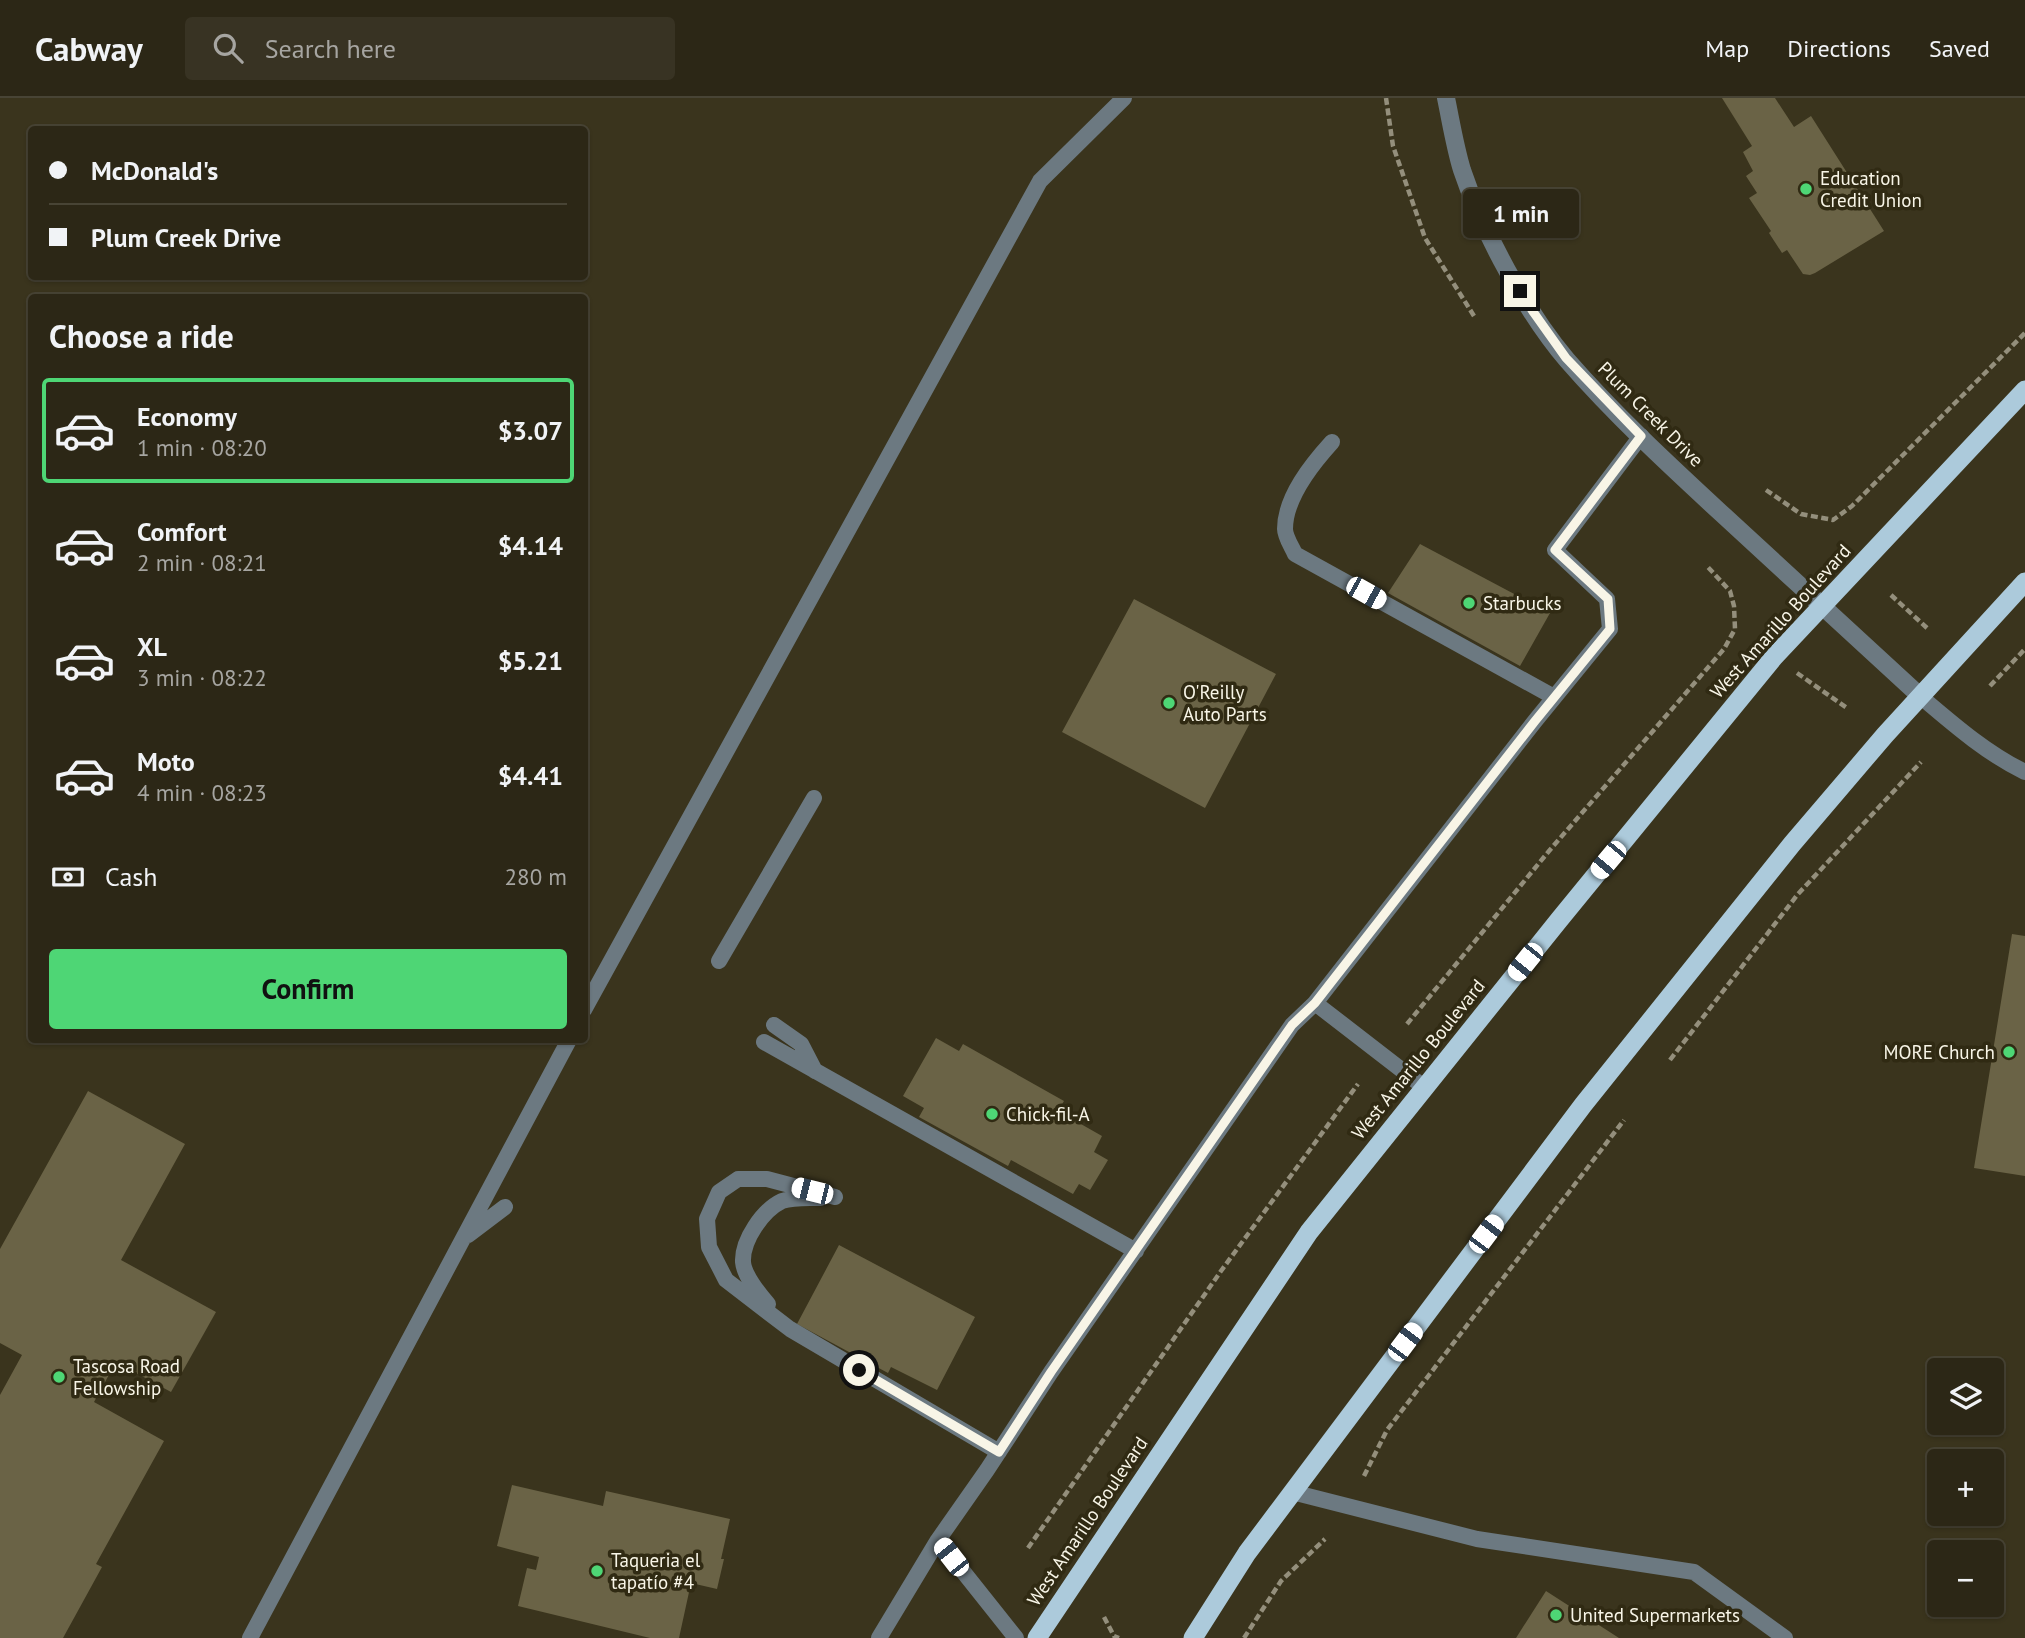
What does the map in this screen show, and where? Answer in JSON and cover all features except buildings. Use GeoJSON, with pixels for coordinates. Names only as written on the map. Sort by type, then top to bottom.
{"type":"FeatureCollection","features":[{"type":"Feature","properties":{"kind":"highway","name":"West Amarillo Boulevard"},"geometry":{"type":"LineString","coordinates":[[1037,1638],[1309,1232],[1774,657],[2025,390]]}},
{"type":"Feature","properties":{"kind":"highway"},"geometry":{"type":"LineString","coordinates":[[1193,1638],[1247,1553],[1583,1105],[1792,844],[1920,696],[2025,582]]}},
{"type":"Feature","properties":{"kind":"street","name":"Plum Creek Drive"},"geometry":{"type":"LineString","coordinates":[[1446,98],[1462,170],[1482,220],[1534,313],[1566,358],[1641,436],[1920,696]]}},
{"type":"Feature","properties":{"kind":"lane"},"geometry":{"type":"LineString","coordinates":[[588,1003],[1040,181],[1124,98]]}},
{"type":"Feature","properties":{"kind":"lane"},"geometry":{"type":"LineString","coordinates":[[879,1638],[938,1540],[1051,1372],[1292,1025],[1315,1003],[1610,629],[1608,599],[1555,550],[1641,436]]}},
{"type":"Feature","properties":{"kind":"lane"},"geometry":{"type":"LineString","coordinates":[[1332,442],[1310,467],[1288,509],[1285,531],[1295,554],[1554,697]]}},
{"type":"Feature","properties":{"kind":"lane"},"geometry":{"type":"LineString","coordinates":[[1920,696],[2004,762],[2025,772]]}},
{"type":"Feature","properties":{"kind":"lane"},"geometry":{"type":"LineString","coordinates":[[726,961],[734,936],[814,799]]}},
{"type":"Feature","properties":{"kind":"lane"},"geometry":{"type":"LineString","coordinates":[[1315,1003],[1425,1088]]}},
{"type":"Feature","properties":{"kind":"lane"},"geometry":{"type":"LineString","coordinates":[[774,1025],[802,1044],[815,1072]]}},
{"type":"Feature","properties":{"kind":"lane"},"geometry":{"type":"LineString","coordinates":[[764,1042],[1136,1251]]}},
{"type":"Feature","properties":{"kind":"lane"},"geometry":{"type":"LineString","coordinates":[[250,1638],[567,1043]]}},
{"type":"Feature","properties":{"kind":"lane"},"geometry":{"type":"LineString","coordinates":[[790,1329],[756,1290],[743,1263],[748,1238],[763,1214],[784,1200],[835,1197],[767,1180],[738,1179],[719,1192],[707,1219],[709,1247],[726,1280],[790,1329],[999,1452]]}},
{"type":"Feature","properties":{"kind":"lane"},"geometry":{"type":"LineString","coordinates":[[463,1239],[505,1207]]}},
{"type":"Feature","properties":{"kind":"lane"},"geometry":{"type":"LineString","coordinates":[[1292,1492],[1478,1539],[1694,1572],[1784,1638]]}},
{"type":"Feature","properties":{"kind":"lane"},"geometry":{"type":"LineString","coordinates":[[938,1540],[1016,1638]]}},
{"type":"Feature","properties":{"kind":"path"},"geometry":{"type":"LineString","coordinates":[[1386,98],[1393,146],[1425,238],[1474,316]]}},
{"type":"Feature","properties":{"kind":"path"},"geometry":{"type":"LineString","coordinates":[[1766,490],[1801,514],[1833,520],[1852,506],[2025,333]]}},
{"type":"Feature","properties":{"kind":"path"},"geometry":{"type":"LineString","coordinates":[[1407,1024],[1549,851],[1724,649],[1735,629],[1734,606],[1730,591],[1706,565]]}},
{"type":"Feature","properties":{"kind":"path"},"geometry":{"type":"LineString","coordinates":[[1891,595],[1927,628]]}},
{"type":"Feature","properties":{"kind":"path"},"geometry":{"type":"LineString","coordinates":[[1990,685],[2025,649]]}},
{"type":"Feature","properties":{"kind":"path"},"geometry":{"type":"LineString","coordinates":[[1796,672],[1847,708]]}},
{"type":"Feature","properties":{"kind":"path"},"geometry":{"type":"LineString","coordinates":[[1670,1060],[1798,894],[1922,762]]}},
{"type":"Feature","properties":{"kind":"path"},"geometry":{"type":"LineString","coordinates":[[1028,1548],[1221,1271],[1358,1084]]}},
{"type":"Feature","properties":{"kind":"path"},"geometry":{"type":"LineString","coordinates":[[1364,1476],[1387,1430],[1625,1120]]}},
{"type":"Feature","properties":{"kind":"path"},"geometry":{"type":"LineString","coordinates":[[1244,1638],[1281,1581],[1325,1539]]}},
{"type":"Feature","properties":{"kind":"path"},"geometry":{"type":"LineString","coordinates":[[1104,1617],[1114,1636],[1119,1638]]}},
{"type":"Feature","properties":{"kind":"place","name":"Education Credit Union"},"geometry":{"type":"Point","coordinates":[1806,189]}},
{"type":"Feature","properties":{"kind":"place","name":"Starbucks"},"geometry":{"type":"Point","coordinates":[1469,603]}},
{"type":"Feature","properties":{"kind":"place","name":"O'Reilly Auto Parts"},"geometry":{"type":"Point","coordinates":[1169,703]}},
{"type":"Feature","properties":{"kind":"place","name":"MORE Church"},"geometry":{"type":"Point","coordinates":[2009,1052]}},
{"type":"Feature","properties":{"kind":"place","name":"Chick-fil-A"},"geometry":{"type":"Point","coordinates":[992,1114]}},
{"type":"Feature","properties":{"kind":"place","name":"Tascosa Road Fellowship"},"geometry":{"type":"Point","coordinates":[59,1377]}},
{"type":"Feature","properties":{"kind":"place","name":"Taqueria el tapatío #4"},"geometry":{"type":"Point","coordinates":[597,1571]}},
{"type":"Feature","properties":{"kind":"place","name":"United Supermarkets"},"geometry":{"type":"Point","coordinates":[1556,1615]}},
{"type":"Feature","properties":{"kind":"route"},"geometry":{"type":"LineString","coordinates":[[859,1370],[999,1452],[1051,1372],[1292,1025],[1315,1003],[1610,629],[1608,599],[1555,550],[1641,436],[1566,358],[1520,291]]}}]}
